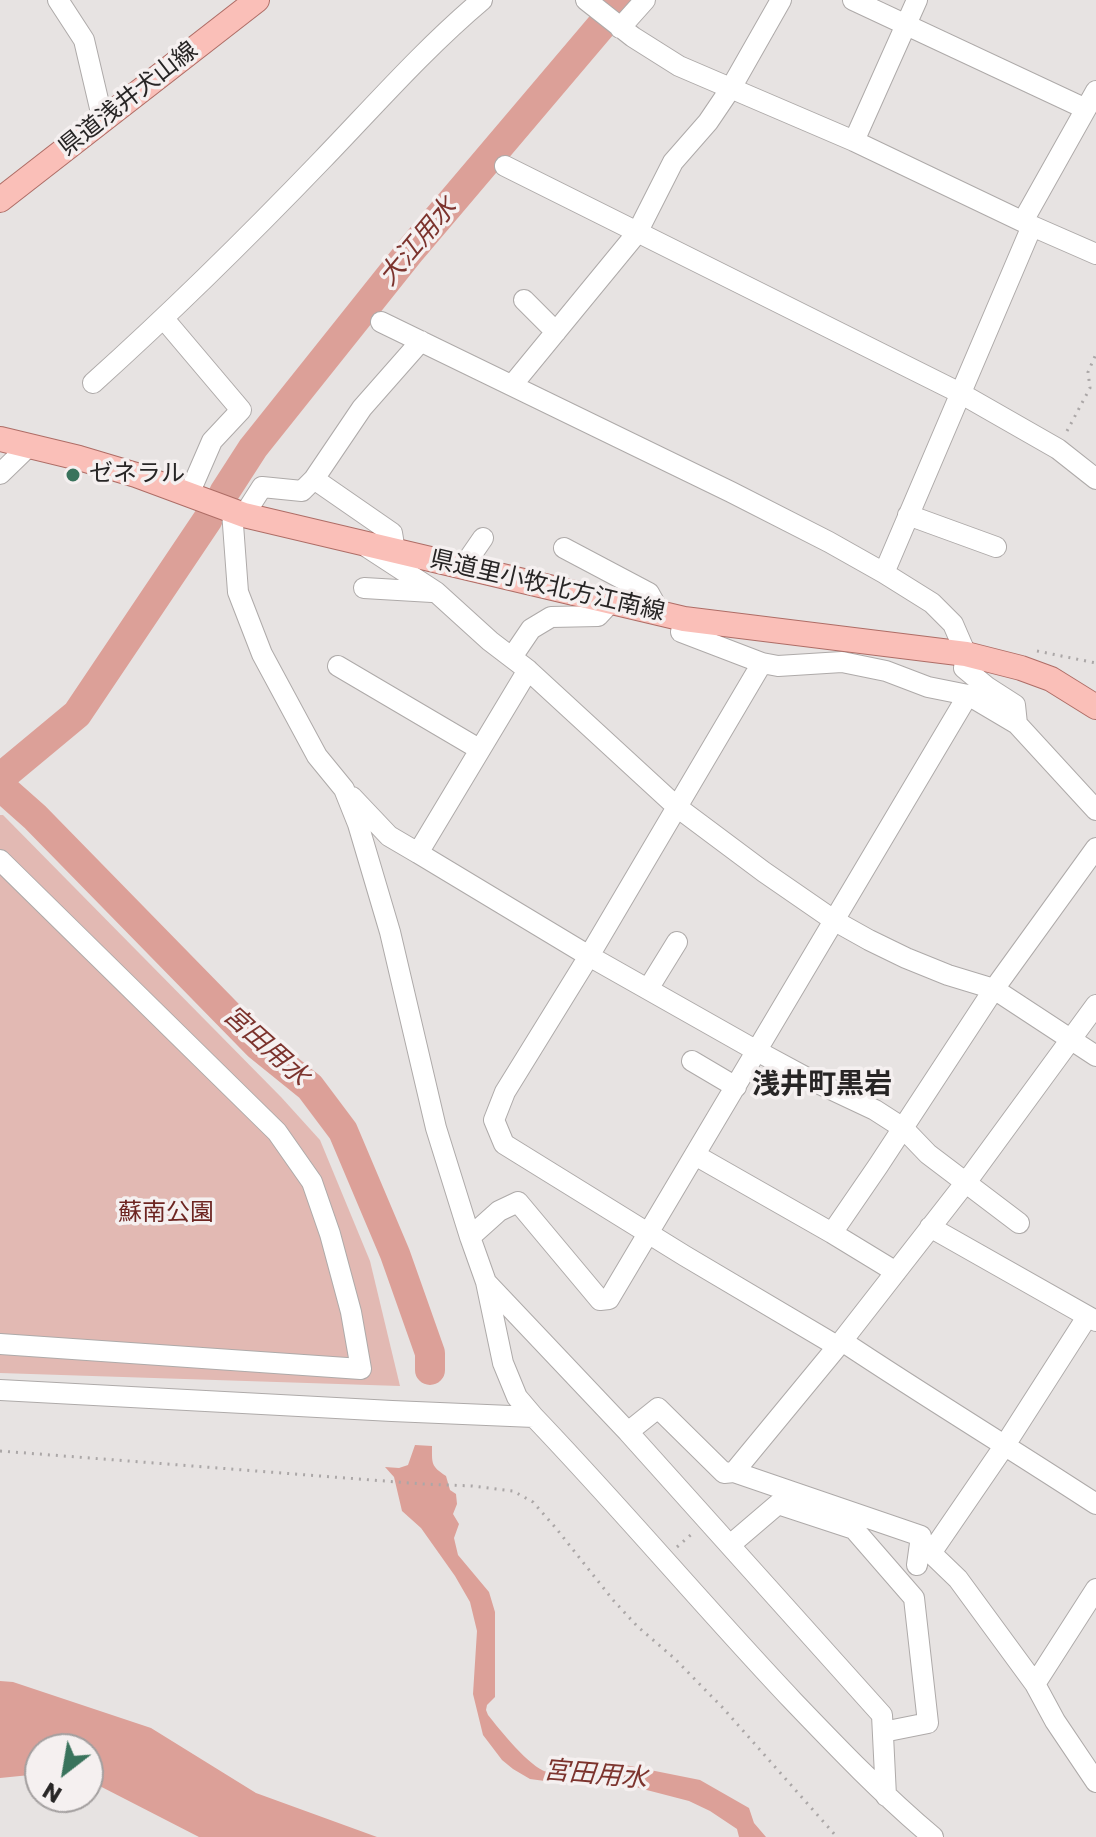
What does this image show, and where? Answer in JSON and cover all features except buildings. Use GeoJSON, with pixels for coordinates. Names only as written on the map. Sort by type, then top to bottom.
{"type":"FeatureCollection","features":[{"type":"Feature","properties":{"kind":"main road","name":"県道浅井犬山線"},"geometry":{"type":"LineString","coordinates":[[0,200],[257,0]]}},
{"type":"Feature","properties":{"kind":"main road","name":"県道里小牧北方江南線"},"geometry":{"type":"LineString","coordinates":[[0,439],[122,471],[238,513],[684,619],[966,654],[1051,679],[1096,707]]}},
{"type":"Feature","properties":{"kind":"street"},"geometry":{"type":"LineString","coordinates":[[58,0],[84,40],[103,121]]}},
{"type":"Feature","properties":{"kind":"street"},"geometry":{"type":"LineString","coordinates":[[93,383],[164,319],[482,0]]}},
{"type":"Feature","properties":{"kind":"street"},"geometry":{"type":"LineString","coordinates":[[619,27],[645,0]]}},
{"type":"Feature","properties":{"kind":"street"},"geometry":{"type":"LineString","coordinates":[[513,384],[637,233],[673,162],[708,122],[731,88],[781,0]]}},
{"type":"Feature","properties":{"kind":"street"},"geometry":{"type":"LineString","coordinates":[[853,0],[907,26],[1091,100],[1027,224],[884,573]]}},
{"type":"Feature","properties":{"kind":"street"},"geometry":{"type":"LineString","coordinates":[[854,141],[917,0]]}},
{"type":"Feature","properties":{"kind":"street"},"geometry":{"type":"LineString","coordinates":[[598,6],[619,27],[679,66],[854,141],[1096,254]]}},
{"type":"Feature","properties":{"kind":"street"},"geometry":{"type":"LineString","coordinates":[[505,166],[960,393],[1058,449],[1096,479]]}},
{"type":"Feature","properties":{"kind":"street"},"geometry":{"type":"LineString","coordinates":[[524,300],[556,332]]}},
{"type":"Feature","properties":{"kind":"street"},"geometry":{"type":"LineString","coordinates":[[164,319],[241,410],[212,441],[189,494]]}},
{"type":"Feature","properties":{"kind":"street"},"geometry":{"type":"LineString","coordinates":[[381,322],[513,384],[787,521],[884,573],[932,603],[953,624],[966,654],[964,668],[1015,705],[1017,724]]}},
{"type":"Feature","properties":{"kind":"street"},"geometry":{"type":"LineString","coordinates":[[421,341],[362,408],[314,479],[302,491],[262,487],[238,513],[238,592],[262,654],[317,756],[389,836],[589,956],[757,1051],[875,1110],[903,1128],[928,1154],[1019,1223]]}},
{"type":"Feature","properties":{"kind":"street"},"geometry":{"type":"LineString","coordinates":[[0,474],[30,445]]}},
{"type":"Feature","properties":{"kind":"street"},"geometry":{"type":"LineString","coordinates":[[314,479],[370,504],[392,533],[395,551]]}},
{"type":"Feature","properties":{"kind":"street"},"geometry":{"type":"LineString","coordinates":[[908,515],[996,547]]}},
{"type":"Feature","properties":{"kind":"street"},"geometry":{"type":"LineString","coordinates":[[463,567],[483,538]]}},
{"type":"Feature","properties":{"kind":"street"},"geometry":{"type":"LineString","coordinates":[[361,543],[436,592],[677,807],[764,872],[835,921],[906,958],[994,989],[1096,1056]]}},
{"type":"Feature","properties":{"kind":"street"},"geometry":{"type":"LineString","coordinates":[[564,548],[649,593],[660,613]]}},
{"type":"Feature","properties":{"kind":"street"},"geometry":{"type":"LineString","coordinates":[[364,588],[436,592]]}},
{"type":"Feature","properties":{"kind":"street"},"geometry":{"type":"LineString","coordinates":[[418,853],[479,749],[520,664],[531,629],[551,617],[598,616],[611,602]]}},
{"type":"Feature","properties":{"kind":"street"},"geometry":{"type":"LineString","coordinates":[[684,619],[681,632],[762,663],[778,666],[842,662],[886,671],[928,687],[968,695],[1017,724],[1096,810]]}},
{"type":"Feature","properties":{"kind":"street"},"geometry":{"type":"LineString","coordinates":[[762,663],[505,1092],[494,1120],[504,1144],[839,1344],[1096,1504]]}},
{"type":"Feature","properties":{"kind":"street"},"geometry":{"type":"LineString","coordinates":[[338,666],[479,749]]}},
{"type":"Feature","properties":{"kind":"street"},"geometry":{"type":"LineString","coordinates":[[470,1237],[499,1211],[518,1202],[600,1300],[609,1299],[968,695]]}},
{"type":"Feature","properties":{"kind":"street"},"geometry":{"type":"LineString","coordinates":[[344,789],[358,824],[390,932],[436,1128],[486,1282],[503,1363],[517,1397],[802,1710],[886,1796],[933,1837]]}},
{"type":"Feature","properties":{"kind":"street"},"geometry":{"type":"LineString","coordinates":[[832,1233],[994,989],[1096,848]]}},
{"type":"Feature","properties":{"kind":"street"},"geometry":{"type":"LineString","coordinates":[[0,860],[277,1132],[312,1182],[351,1312],[361,1369],[0,1344]]}},
{"type":"Feature","properties":{"kind":"street"},"geometry":{"type":"LineString","coordinates":[[648,989],[677,942]]}},
{"type":"Feature","properties":{"kind":"street"},"geometry":{"type":"LineString","coordinates":[[734,1472],[966,1182],[1096,1005]]}},
{"type":"Feature","properties":{"kind":"street"},"geometry":{"type":"LineString","coordinates":[[692,1061],[736,1087]]}},
{"type":"Feature","properties":{"kind":"street"},"geometry":{"type":"LineString","coordinates":[[695,1155],[896,1272]]}},
{"type":"Feature","properties":{"kind":"street"},"geometry":{"type":"LineString","coordinates":[[930,1227],[1092,1319],[931,1553],[958,1579],[1035,1684],[1055,1721],[1096,1782]]}},
{"type":"Feature","properties":{"kind":"street"},"geometry":{"type":"LineString","coordinates":[[486,1282],[628,1432],[882,1715],[886,1796]]}},
{"type":"Feature","properties":{"kind":"street"},"geometry":{"type":"LineString","coordinates":[[0,1390],[534,1417]]}},
{"type":"Feature","properties":{"kind":"street"},"geometry":{"type":"LineString","coordinates":[[628,1432],[658,1408],[724,1473],[734,1472],[921,1536],[917,1565]]}},
{"type":"Feature","properties":{"kind":"street"},"geometry":{"type":"LineString","coordinates":[[730,1545],[778,1504],[854,1529],[914,1598],[928,1723],[883,1732]]}},
{"type":"Feature","properties":{"kind":"street"},"geometry":{"type":"LineString","coordinates":[[1035,1684],[1088,1621],[1096,1589]]}},
{"type":"Feature","properties":{"kind":"path"},"geometry":{"type":"LineString","coordinates":[[1058,449],[1090,388],[1088,372],[1096,354]]}},
{"type":"Feature","properties":{"kind":"path"},"geometry":{"type":"LineString","coordinates":[[0,1451],[513,1491],[533,1502],[613,1600],[723,1708],[837,1837]]}},
{"type":"Feature","properties":{"kind":"path"},"geometry":{"type":"LineString","coordinates":[[663,1559],[708,1520]]}},
{"type":"Feature","properties":{"kind":"green space","name":"蘇南公園"},"geometry":{"type":"Polygon","coordinates":[[[0,815],[320,1140],[370,1261],[400,1386],[0,1373],[0,815]]]}},
{"type":"Feature","properties":{"kind":"water"},"geometry":{"type":"Polygon","coordinates":[[[415,1445],[432,1446],[433,1464],[446,1476],[450,1490],[456,1494],[457,1504],[453,1514],[459,1524],[454,1538],[458,1555],[489,1592],[495,1612],[495,1697],[486,1710],[507,1738],[532,1763],[547,1772],[584,1774],[606,1763],[618,1762],[700,1780],[749,1808],[754,1823],[766,1837],[739,1837],[737,1829],[689,1801],[626,1783],[567,1784],[530,1779],[502,1760],[483,1735],[473,1694],[477,1631],[470,1602],[421,1528],[402,1511],[394,1477],[385,1467],[408,1465],[415,1445]]]}},
{"type":"Feature","properties":{"kind":"water"},"geometry":{"type":"Polygon","coordinates":[[[0,1681],[13,1682],[151,1728],[256,1793],[377,1837],[199,1837],[104,1788],[104,1733],[24,1733],[24,1776],[0,1778],[0,1681]]]}},
{"type":"Feature","properties":{"kind":"waterway","name":"大江用水"},"geometry":{"type":"LineString","coordinates":[[224,493],[253,448],[411,250],[623,0]]}},
{"type":"Feature","properties":{"kind":"waterway","name":"大江用水"},"geometry":{"type":"LineString","coordinates":[[0,778],[77,714],[208,519]]}},
{"type":"Feature","properties":{"kind":"waterway","name":"宮田用水"},"geometry":{"type":"LineString","coordinates":[[0,786],[35,817],[258,1045],[310,1087],[343,1131],[395,1254],[430,1353],[430,1370]]}},
{"type":"Feature","properties":{"kind":"place","name":"ゼネラル"},"geometry":{"type":"Point","coordinates":[73,475]}},
{"type":"Feature","properties":{"kind":"district","name":"浅井町黒岩"},"geometry":{"type":"Point","coordinates":[822,1086]}}]}
